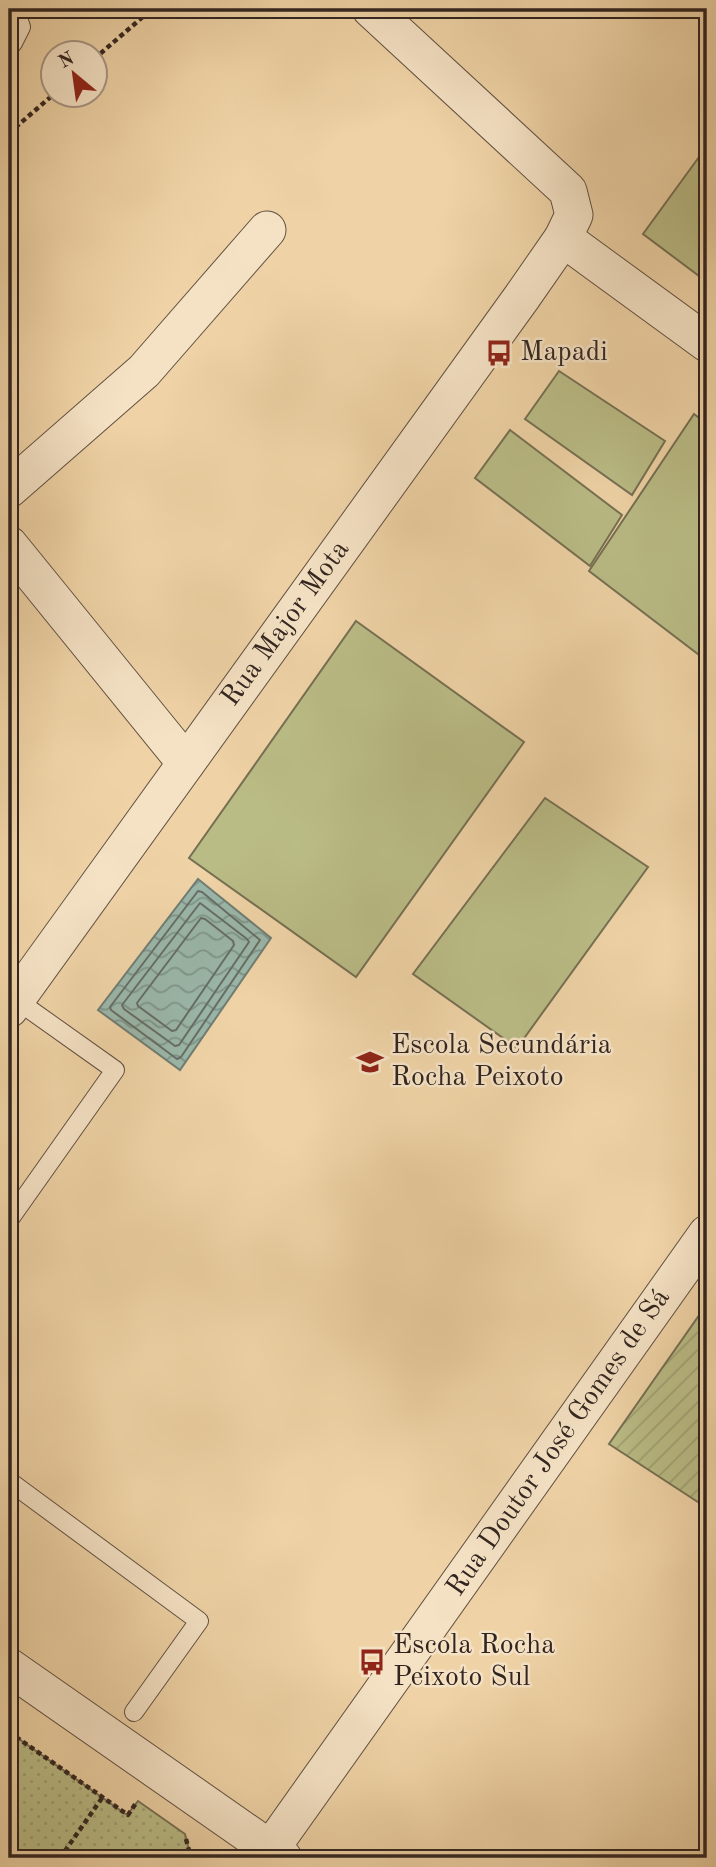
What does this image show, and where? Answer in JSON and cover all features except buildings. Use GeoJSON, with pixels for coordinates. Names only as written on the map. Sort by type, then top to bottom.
{"type":"FeatureCollection","features":[{"type":"Feature","properties":{"kind":"street"},"geometry":{"type":"LineString","coordinates":[[371,9],[568,191],[574,215],[563,238],[707,343]]}},
{"type":"Feature","properties":{"kind":"street"},"geometry":{"type":"LineString","coordinates":[[9,489],[144,370],[267,230]]}},
{"type":"Feature","properties":{"kind":"street","name":"Rua Major Mota"},"geometry":{"type":"LineString","coordinates":[[12,1004],[563,238]]}},
{"type":"Feature","properties":{"kind":"street"},"geometry":{"type":"LineString","coordinates":[[9,545],[186,763]]}},
{"type":"Feature","properties":{"kind":"street","name":"Rua Doutor José Gomes de Sá"},"geometry":{"type":"LineString","coordinates":[[272,1855],[707,1234]]}},
{"type":"Feature","properties":{"kind":"street"},"geometry":{"type":"LineString","coordinates":[[9,1667],[272,1855]]}},
{"type":"Feature","properties":{"kind":"lane"},"geometry":{"type":"LineString","coordinates":[[13,43],[21,27],[15,9]]}},
{"type":"Feature","properties":{"kind":"lane"},"geometry":{"type":"LineString","coordinates":[[9,1220],[115,1070],[12,1004]]}},
{"type":"Feature","properties":{"kind":"lane"},"geometry":{"type":"LineString","coordinates":[[9,1481],[199,1620],[134,1712]]}},
{"type":"Feature","properties":{"kind":"path"},"geometry":{"type":"LineString","coordinates":[[108,47],[152,9]]}},
{"type":"Feature","properties":{"kind":"path"},"geometry":{"type":"LineString","coordinates":[[9,134],[38,108]]}},
{"type":"Feature","properties":{"kind":"path"},"geometry":{"type":"LineString","coordinates":[[9,1732],[128,1815],[138,1801],[147,1808]]}},
{"type":"Feature","properties":{"kind":"path"},"geometry":{"type":"LineString","coordinates":[[60,1858],[102,1798]]}},
{"type":"Feature","properties":{"kind":"path"},"geometry":{"type":"LineString","coordinates":[[185,1834],[191,1858]]}},
{"type":"Feature","properties":{"kind":"green space"},"geometry":{"type":"Polygon","coordinates":[[[707,146],[707,282],[643,234],[707,146]]]}},
{"type":"Feature","properties":{"kind":"green space"},"geometry":{"type":"Polygon","coordinates":[[[559,371],[665,441],[632,495],[525,419],[559,371]]]}},
{"type":"Feature","properties":{"kind":"green space"},"geometry":{"type":"Polygon","coordinates":[[[694,414],[707,424],[707,661],[589,571],[694,414]]]}},
{"type":"Feature","properties":{"kind":"green space"},"geometry":{"type":"Polygon","coordinates":[[[510,430],[622,515],[590,566],[475,478],[510,430]]]}},
{"type":"Feature","properties":{"kind":"green space"},"geometry":{"type":"Polygon","coordinates":[[[356,621],[524,742],[356,977],[189,858],[356,621]]]}},
{"type":"Feature","properties":{"kind":"green space"},"geometry":{"type":"Polygon","coordinates":[[[545,798],[648,867],[517,1048],[413,974],[545,798]]]}},
{"type":"Feature","properties":{"kind":"green space"},"geometry":{"type":"Polygon","coordinates":[[[707,1304],[707,1508],[609,1444],[707,1304]]]}},
{"type":"Feature","properties":{"kind":"green space"},"geometry":{"type":"Polygon","coordinates":[[[9,1732],[127,1815],[138,1801],[185,1834],[191,1858],[9,1858],[9,1732]]]}},
{"type":"Feature","properties":{"kind":"water"},"geometry":{"type":"Polygon","coordinates":[[[198,879],[271,938],[180,1070],[98,1010],[198,879]]]}},
{"type":"Feature","properties":{"kind":"place","name":"Mapadi"},"geometry":{"type":"Point","coordinates":[499,353]}},
{"type":"Feature","properties":{"kind":"place","name":"Escola Secundária Rocha Peixoto"},"geometry":{"type":"Point","coordinates":[370,1062]}},
{"type":"Feature","properties":{"kind":"place","name":"Escola Rocha Peixoto Sul"},"geometry":{"type":"Point","coordinates":[372,1662]}}]}
